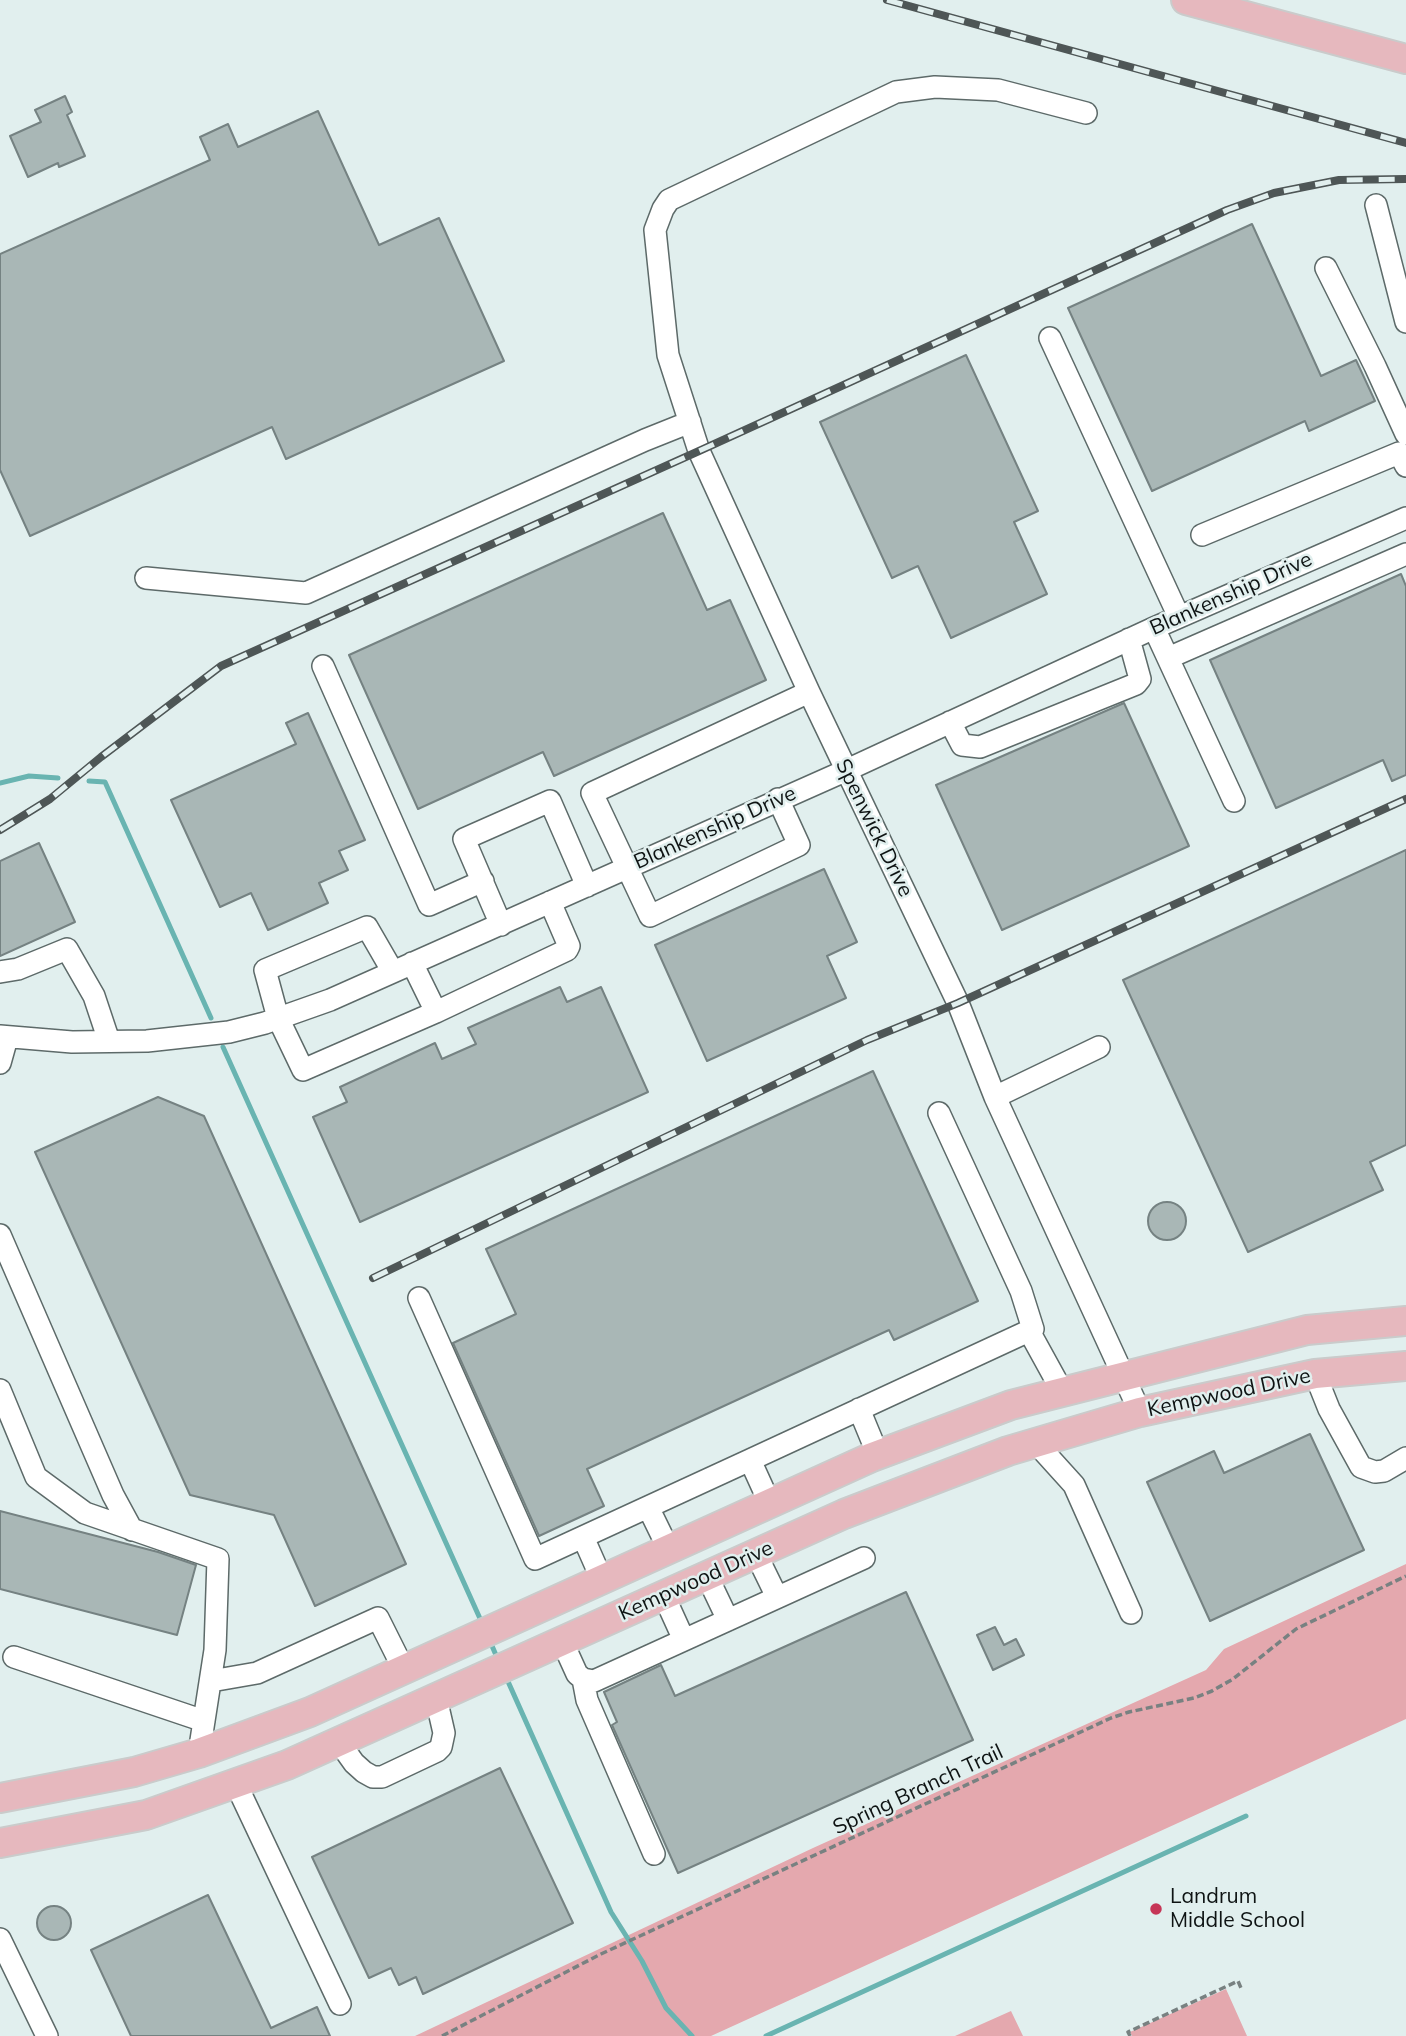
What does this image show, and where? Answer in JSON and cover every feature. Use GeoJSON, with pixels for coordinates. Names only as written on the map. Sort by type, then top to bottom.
{"type":"FeatureCollection","features":[{"type":"Feature","properties":{"kind":"main road"},"geometry":{"type":"LineString","coordinates":[[1186,0],[1406,59]]}},
{"type":"Feature","properties":{"kind":"main road","name":"Kempwood Drive"},"geometry":{"type":"LineString","coordinates":[[0,1798],[134,1772],[199,1754],[310,1712],[878,1455],[1011,1405],[1307,1330],[1406,1321]]}},
{"type":"Feature","properties":{"kind":"main road","name":"Kempwood Drive"},"geometry":{"type":"LineString","coordinates":[[0,1843],[146,1815],[288,1765],[844,1514],[1008,1451],[1140,1412],[1315,1374],[1406,1366]]}},
{"type":"Feature","properties":{"kind":"main road"},"geometry":{"type":"LineString","coordinates":[[770,1504],[787,1540]]}},
{"type":"Feature","properties":{"kind":"main road"},"geometry":{"type":"LineString","coordinates":[[404,1670],[429,1702]]}},
{"type":"Feature","properties":{"kind":"street","name":"Spenwick Drive"},"geometry":{"type":"LineString","coordinates":[[1086,113],[998,90],[935,87],[896,92],[669,200],[654,230],[668,355],[699,452],[809,692],[958,1003],[995,1097],[1140,1412]]}},
{"type":"Feature","properties":{"kind":"street"},"geometry":{"type":"LineString","coordinates":[[1376,205],[1406,322]]}},
{"type":"Feature","properties":{"kind":"street"},"geometry":{"type":"LineString","coordinates":[[1202,535],[1404,450],[1375,366],[1326,268]]}},
{"type":"Feature","properties":{"kind":"street"},"geometry":{"type":"LineString","coordinates":[[1050,338],[1179,617]]}},
{"type":"Feature","properties":{"kind":"street"},"geometry":{"type":"LineString","coordinates":[[146,578],[306,593],[690,422]]}},
{"type":"Feature","properties":{"kind":"street","name":"Blankenship Drive"},"geometry":{"type":"LineString","coordinates":[[4,1037],[148,1041],[229,1031],[330,1000],[847,770],[1129,639],[1406,518]]}},
{"type":"Feature","properties":{"kind":"street"},"geometry":{"type":"LineString","coordinates":[[1168,658],[1406,554]]}},
{"type":"Feature","properties":{"kind":"street"},"geometry":{"type":"LineString","coordinates":[[1154,628],[1234,801]]}},
{"type":"Feature","properties":{"kind":"street"},"geometry":{"type":"LineString","coordinates":[[950,722],[962,745],[981,747],[1136,684],[1140,679],[1129,639]]}},
{"type":"Feature","properties":{"kind":"street"},"geometry":{"type":"LineString","coordinates":[[323,666],[429,905],[483,881]]}},
{"type":"Feature","properties":{"kind":"street"},"geometry":{"type":"LineString","coordinates":[[778,799],[799,845],[650,916],[592,793],[809,692]]}},
{"type":"Feature","properties":{"kind":"street"},"geometry":{"type":"LineString","coordinates":[[501,925],[464,839],[550,802],[587,886]]}},
{"type":"Feature","properties":{"kind":"street"},"geometry":{"type":"LineString","coordinates":[[393,972],[367,927],[265,970],[278,1018],[301,1068],[305,1070],[436,1012],[567,950],[569,946],[550,902]]}},
{"type":"Feature","properties":{"kind":"street"},"geometry":{"type":"LineString","coordinates":[[0,972],[18,969],[67,949],[94,996],[109,1041]]}},
{"type":"Feature","properties":{"kind":"street"},"geometry":{"type":"LineString","coordinates":[[412,963],[436,1012]]}},
{"type":"Feature","properties":{"kind":"street"},"geometry":{"type":"LineString","coordinates":[[0,1063],[4,1037]]}},
{"type":"Feature","properties":{"kind":"street"},"geometry":{"type":"LineString","coordinates":[[995,1097],[1099,1047]]}},
{"type":"Feature","properties":{"kind":"street"},"geometry":{"type":"LineString","coordinates":[[419,1298],[535,1559],[1033,1329],[1021,1292],[939,1113]]}},
{"type":"Feature","properties":{"kind":"street"},"geometry":{"type":"LineString","coordinates":[[0,1235],[113,1495],[132,1530]]}},
{"type":"Feature","properties":{"kind":"street"},"geometry":{"type":"LineString","coordinates":[[1029,1331],[1062,1391]]}},
{"type":"Feature","properties":{"kind":"street"},"geometry":{"type":"LineString","coordinates":[[1315,1374],[1329,1409],[1362,1467],[1374,1472],[1384,1471],[1406,1458]]}},
{"type":"Feature","properties":{"kind":"street"},"geometry":{"type":"LineString","coordinates":[[0,1390],[36,1477],[85,1513],[218,1559],[215,1650],[199,1754]]}},
{"type":"Feature","properties":{"kind":"street"},"geometry":{"type":"LineString","coordinates":[[859,1409],[878,1455]]}},
{"type":"Feature","properties":{"kind":"street"},"geometry":{"type":"LineString","coordinates":[[1037,1443],[1074,1485],[1131,1613]]}},
{"type":"Feature","properties":{"kind":"street"},"geometry":{"type":"LineString","coordinates":[[750,1460],[770,1504]]}},
{"type":"Feature","properties":{"kind":"street"},"geometry":{"type":"LineString","coordinates":[[648,1507],[669,1549]]}},
{"type":"Feature","properties":{"kind":"street"},"geometry":{"type":"LineString","coordinates":[[583,1537],[602,1580]]}},
{"type":"Feature","properties":{"kind":"street"},"geometry":{"type":"LineString","coordinates":[[756,1554],[777,1597]]}},
{"type":"Feature","properties":{"kind":"street"},"geometry":{"type":"LineString","coordinates":[[583,1679],[594,1681],[864,1558]]}},
{"type":"Feature","properties":{"kind":"street"},"geometry":{"type":"LineString","coordinates":[[707,1576],[728,1620]]}},
{"type":"Feature","properties":{"kind":"street"},"geometry":{"type":"LineString","coordinates":[[663,1596],[684,1640]]}},
{"type":"Feature","properties":{"kind":"street"},"geometry":{"type":"LineString","coordinates":[[211,1681],[257,1673],[379,1618],[404,1670]]}},
{"type":"Feature","properties":{"kind":"street"},"geometry":{"type":"LineString","coordinates":[[562,1642],[583,1679],[587,1700],[654,1854]]}},
{"type":"Feature","properties":{"kind":"street"},"geometry":{"type":"LineString","coordinates":[[14,1657],[204,1721]]}},
{"type":"Feature","properties":{"kind":"street"},"geometry":{"type":"LineString","coordinates":[[339,1742],[364,1772],[373,1777],[383,1777],[441,1747],[444,1734],[429,1702]]}},
{"type":"Feature","properties":{"kind":"street"},"geometry":{"type":"LineString","coordinates":[[236,1784],[340,2004]]}},
{"type":"Feature","properties":{"kind":"street"},"geometry":{"type":"LineString","coordinates":[[0,1939],[47,2036]]}},
{"type":"Feature","properties":{"kind":"path","name":"Spring Branch Trail"},"geometry":{"type":"LineString","coordinates":[[442,2036],[601,1954],[1111,1718],[1194,1698],[1212,1691],[1233,1679],[1296,1629],[1406,1576]]}},
{"type":"Feature","properties":{"kind":"path"},"geometry":{"type":"LineString","coordinates":[[1130,2036],[1128,2032],[1238,1981],[1241,1988]]}},
{"type":"Feature","properties":{"kind":"shaded area"},"geometry":{"type":"Polygon","coordinates":[[[1406,1564],[1406,1719],[711,2036],[415,2036],[813,1848],[1206,1670],[1224,1649],[1406,1564]]]}},
{"type":"Feature","properties":{"kind":"shaded area"},"geometry":{"type":"Polygon","coordinates":[[[1226,1989],[1247,2036],[1132,2036],[1130,2032],[1226,1989]]]}},
{"type":"Feature","properties":{"kind":"shaded area"},"geometry":{"type":"Polygon","coordinates":[[[1011,2011],[1023,2036],[955,2036],[1011,2011]]]}},
{"type":"Feature","properties":{"kind":"building"},"geometry":{"type":"Polygon","coordinates":[[[65,96],[72,112],[67,115],[85,156],[59,167],[58,163],[28,177],[10,136],[41,122],[35,110],[65,96]]]}},
{"type":"Feature","properties":{"kind":"building"},"geometry":{"type":"Polygon","coordinates":[[[318,111],[379,245],[439,218],[504,361],[286,459],[272,427],[30,536],[0,470],[0,254],[210,160],[200,137],[228,124],[238,147],[318,111]]]}},
{"type":"Feature","properties":{"kind":"building"},"geometry":{"type":"Polygon","coordinates":[[[1252,224],[1321,376],[1356,360],[1375,401],[1309,431],[1305,421],[1152,491],[1068,308],[1252,224]]]}},
{"type":"Feature","properties":{"kind":"building"},"geometry":{"type":"Polygon","coordinates":[[[966,355],[1038,511],[1014,522],[1047,594],[951,638],[918,566],[892,578],[820,422],[966,355]]]}},
{"type":"Feature","properties":{"kind":"building"},"geometry":{"type":"Polygon","coordinates":[[[663,513],[707,610],[730,600],[766,680],[554,776],[543,752],[418,809],[349,655],[663,513]]]}},
{"type":"Feature","properties":{"kind":"building"},"geometry":{"type":"Polygon","coordinates":[[[1401,574],[1406,586],[1406,775],[1392,781],[1383,760],[1276,808],[1210,660],[1401,574]]]}},
{"type":"Feature","properties":{"kind":"building"},"geometry":{"type":"Polygon","coordinates":[[[1124,703],[1189,846],[1002,930],[936,785],[1124,703]]]}},
{"type":"Feature","properties":{"kind":"building"},"geometry":{"type":"Polygon","coordinates":[[[308,713],[365,840],[339,851],[348,870],[319,883],[328,903],[268,930],[251,893],[220,907],[171,800],[296,744],[286,723],[308,713]]]}},
{"type":"Feature","properties":{"kind":"building"},"geometry":{"type":"Polygon","coordinates":[[[39,843],[75,922],[0,956],[0,861],[39,843]]]}},
{"type":"Feature","properties":{"kind":"building"},"geometry":{"type":"Polygon","coordinates":[[[1406,850],[1406,1145],[1370,1162],[1383,1190],[1248,1252],[1123,980],[1406,850]]]}},
{"type":"Feature","properties":{"kind":"building"},"geometry":{"type":"Polygon","coordinates":[[[824,869],[857,942],[827,956],[846,998],[707,1061],[655,945],[824,869]]]}},
{"type":"Feature","properties":{"kind":"building"},"geometry":{"type":"Polygon","coordinates":[[[560,987],[567,1002],[601,987],[648,1092],[360,1222],[313,1117],[347,1102],[340,1087],[435,1043],[442,1059],[476,1044],[468,1028],[560,987]]]}},
{"type":"Feature","properties":{"kind":"building"},"geometry":{"type":"Polygon","coordinates":[[[873,1071],[978,1301],[894,1340],[889,1330],[587,1469],[604,1506],[539,1536],[453,1343],[516,1314],[486,1249],[873,1071]]]}},
{"type":"Feature","properties":{"kind":"building"},"geometry":{"type":"Polygon","coordinates":[[[158,1097],[204,1116],[406,1564],[315,1606],[274,1515],[190,1495],[35,1152],[158,1097]]]}},
{"type":"Feature","properties":{"kind":"building"},"geometry":{"type":"Polygon","coordinates":[[[1167,1202],[1181,1207],[1186,1221],[1181,1235],[1167,1240],[1153,1235],[1148,1221],[1153,1207],[1167,1202]]]}},
{"type":"Feature","properties":{"kind":"building"},"geometry":{"type":"Polygon","coordinates":[[[1310,1434],[1364,1550],[1210,1621],[1147,1482],[1214,1451],[1224,1473],[1310,1434]]]}},
{"type":"Feature","properties":{"kind":"building"},"geometry":{"type":"Polygon","coordinates":[[[0,1511],[158,1552],[196,1565],[177,1635],[0,1589],[0,1511]]]}},
{"type":"Feature","properties":{"kind":"building"},"geometry":{"type":"Polygon","coordinates":[[[906,1592],[973,1740],[678,1873],[612,1725],[617,1722],[604,1692],[661,1665],[675,1696],[906,1592]]]}},
{"type":"Feature","properties":{"kind":"building"},"geometry":{"type":"Polygon","coordinates":[[[995,1627],[1004,1645],[1016,1639],[1024,1655],[993,1670],[977,1635],[995,1627]]]}},
{"type":"Feature","properties":{"kind":"building"},"geometry":{"type":"Polygon","coordinates":[[[500,1768],[573,1923],[423,1994],[416,1977],[399,1985],[391,1968],[369,1978],[312,1857],[500,1768]]]}},
{"type":"Feature","properties":{"kind":"building"},"geometry":{"type":"Polygon","coordinates":[[[208,1895],[271,2028],[317,2007],[330,2036],[131,2036],[91,1950],[208,1895]]]}},
{"type":"Feature","properties":{"kind":"building"},"geometry":{"type":"Polygon","coordinates":[[[54,1906],[66,1911],[71,1923],[66,1935],[54,1940],[42,1935],[37,1923],[42,1911],[54,1906]]]}},
{"type":"Feature","properties":{"kind":"waterway"},"geometry":{"type":"LineString","coordinates":[[0,783],[29,776],[58,778]]}},
{"type":"Feature","properties":{"kind":"waterway"},"geometry":{"type":"LineString","coordinates":[[89,781],[105,782],[211,1018]]}},
{"type":"Feature","properties":{"kind":"waterway"},"geometry":{"type":"LineString","coordinates":[[223,1047],[482,1623]]}},
{"type":"Feature","properties":{"kind":"waterway"},"geometry":{"type":"LineString","coordinates":[[489,1639],[499,1662]]}},
{"type":"Feature","properties":{"kind":"waterway"},"geometry":{"type":"LineString","coordinates":[[506,1677],[611,1912],[642,1961],[666,2008],[692,2036]]}},
{"type":"Feature","properties":{"kind":"waterway"},"geometry":{"type":"LineString","coordinates":[[766,2036],[1246,1816]]}},
{"type":"Feature","properties":{"kind":"railway"},"geometry":{"type":"LineString","coordinates":[[887,0],[1406,143]]}},
{"type":"Feature","properties":{"kind":"railway"},"geometry":{"type":"LineString","coordinates":[[0,830],[50,799],[221,666],[1227,210],[1274,193],[1339,180],[1406,179]]}},
{"type":"Feature","properties":{"kind":"railway"},"geometry":{"type":"LineString","coordinates":[[373,1278],[867,1040],[958,1003],[1406,799]]}},
{"type":"Feature","properties":{"kind":"place","name":"Landrum Middle School"},"geometry":{"type":"Point","coordinates":[1156,1909]}}]}
